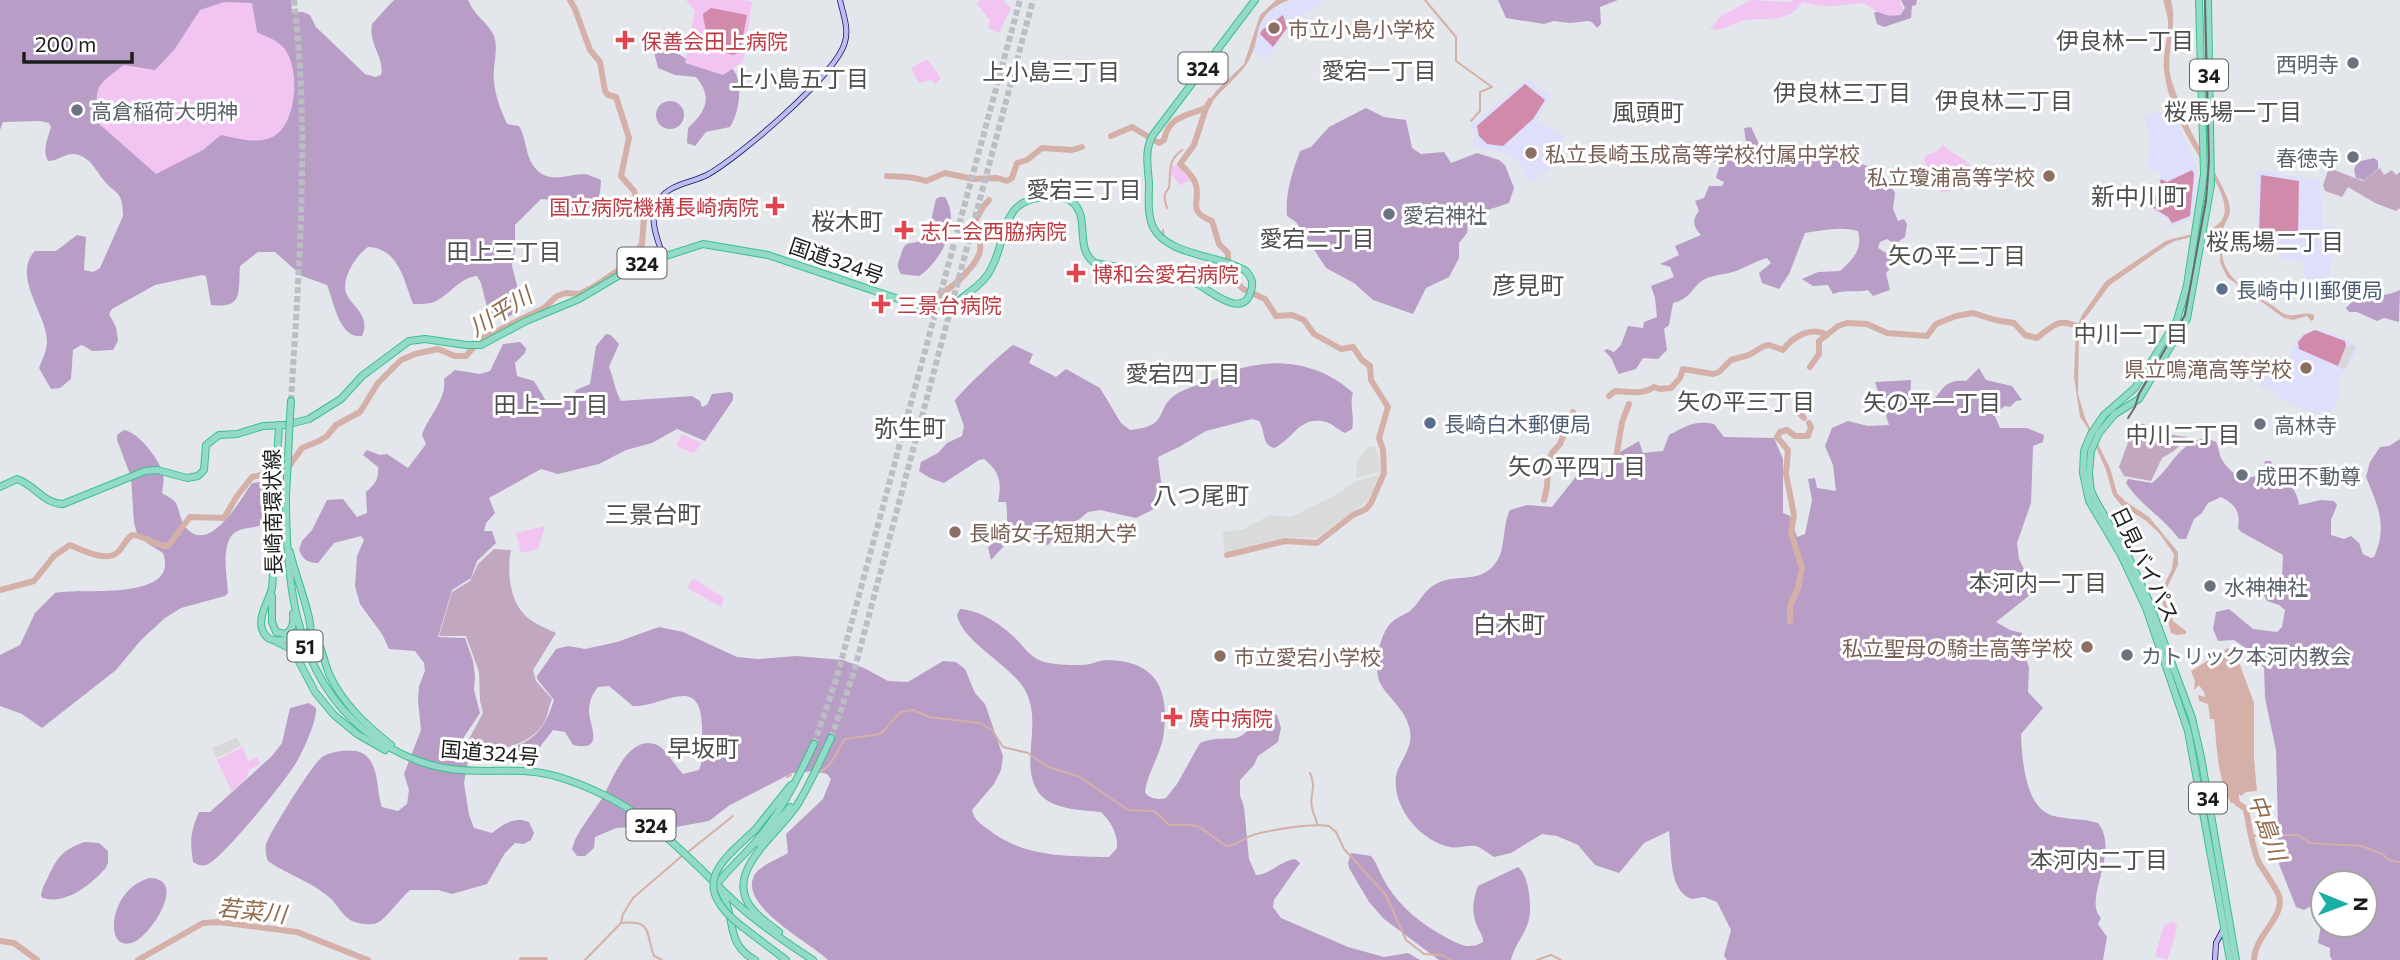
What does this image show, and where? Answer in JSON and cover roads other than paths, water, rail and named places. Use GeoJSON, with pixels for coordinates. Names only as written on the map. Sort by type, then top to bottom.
{"type":"FeatureCollection","features":[{"type":"Feature","properties":{"kind":"highway","name":"国道324号"},"geometry":{"type":"LineString","coordinates":[[0,487],[17,479],[30,485],[50,501],[64,504],[152,470],[193,478],[204,470],[205,447],[213,437],[237,434],[263,426],[297,423],[330,407],[349,392],[362,376],[409,341],[419,339],[481,345],[526,321],[579,299],[629,268],[703,244],[756,252],[922,308],[941,310],[948,308],[979,285],[991,270],[1009,218],[1016,208],[1031,199],[1061,197],[1072,202],[1078,210],[1084,250],[1095,263],[1188,280],[1229,303],[1245,301],[1251,292],[1252,282],[1244,269],[1168,243],[1154,229],[1149,200],[1147,150],[1150,139],[1255,0]]}},
{"type":"Feature","properties":{"kind":"highway","name":"日見バイパス"},"geometry":{"type":"LineString","coordinates":[[2109,529],[2089,501],[2083,463],[2087,442],[2104,415],[2135,388],[2172,330],[2184,301],[2204,174],[2199,0]]}},
{"type":"Feature","properties":{"kind":"highway","name":"日見バイパス"},"geometry":{"type":"LineString","coordinates":[[2208,0],[2211,185],[2187,319],[2139,399],[2112,418],[2099,433],[2091,451],[2089,474],[2091,491],[2144,595],[2193,734],[2230,960]]}},
{"type":"Feature","properties":{"kind":"highway","name":"長崎南環状線"},"geometry":{"type":"LineString","coordinates":[[291,401],[286,497],[287,549],[295,611],[309,655],[332,696],[362,728]]}},
{"type":"Feature","properties":{"kind":"highway"},"geometry":{"type":"LineString","coordinates":[[279,425],[270,541],[272,587],[261,621],[264,633],[274,641],[310,632]]}},
{"type":"Feature","properties":{"kind":"highway","name":"51"},"geometry":{"type":"LineString","coordinates":[[272,587],[272,626],[279,633],[285,634],[290,631],[293,620],[287,549]]}},
{"type":"Feature","properties":{"kind":"highway","name":"51"},"geometry":{"type":"LineString","coordinates":[[287,549],[311,623],[310,632]]}},
{"type":"Feature","properties":{"kind":"highway","name":"324"},"geometry":{"type":"LineString","coordinates":[[310,632],[316,638],[331,679],[353,710],[394,746],[427,764]]}},
{"type":"Feature","properties":{"kind":"highway","name":"324"},"geometry":{"type":"LineString","coordinates":[[274,641],[293,650],[315,692],[341,721],[375,745],[427,764]]}},
{"type":"Feature","properties":{"kind":"highway","name":"国道324号"},"geometry":{"type":"LineString","coordinates":[[362,728],[392,749],[427,764],[470,771],[535,772],[587,788],[621,804],[680,848],[765,927],[813,960]]}},
{"type":"Feature","properties":{"kind":"highway"},"geometry":{"type":"LineString","coordinates":[[717,884],[807,785],[831,738]]}},
{"type":"Feature","properties":{"kind":"highway"},"geometry":{"type":"LineString","coordinates":[[813,960],[748,903],[744,892],[744,876],[781,813],[814,744]]}},
{"type":"Feature","properties":{"kind":"highway"},"geometry":{"type":"LineString","coordinates":[[781,813],[755,830],[722,861],[713,888],[717,902],[740,925],[786,960]]}},
{"type":"Feature","properties":{"kind":"highway"},"geometry":{"type":"LineString","coordinates":[[717,884],[759,845],[781,813]]}},
{"type":"Feature","properties":{"kind":"highway"},"geometry":{"type":"LineString","coordinates":[[707,874],[715,878],[724,875]]}},
{"type":"Feature","properties":{"kind":"highway"},"geometry":{"type":"LineString","coordinates":[[717,884],[728,904],[736,943],[742,952],[755,960]]}},
{"type":"Feature","properties":{"kind":"highway","name":"日見バイパス"},"geometry":{"type":"LineString","coordinates":[[2229,941],[2236,960]]}},
{"type":"Feature","properties":{"kind":"main road"},"geometry":{"type":"LineString","coordinates":[[663,256],[653,224],[658,201],[670,189],[705,176],[740,153],[821,78],[841,54],[845,40],[846,23],[840,0]]}},
{"type":"Feature","properties":{"kind":"main road"},"geometry":{"type":"LineString","coordinates":[[2215,960],[2216,943],[2226,926]]}},
{"type":"Feature","properties":{"kind":"waterway","name":"川平川"},"geometry":{"type":"LineString","coordinates":[[0,590],[34,581],[54,556],[70,545],[101,556],[118,552],[132,535],[168,546],[190,517],[224,518],[252,477],[287,469],[302,448],[319,441],[336,425],[360,412],[378,383],[401,360],[438,349],[455,356],[466,356],[481,339],[544,308],[557,296],[566,293],[580,294],[629,263],[642,244],[644,217],[634,191],[621,176],[629,138],[616,97],[605,91],[600,62],[590,50],[570,0]]}},
{"type":"Feature","properties":{"kind":"waterway"},"geometry":{"type":"LineString","coordinates":[[1425,0],[1456,37],[1456,61],[1492,87],[1480,92],[1480,111],[1471,121]]}},
{"type":"Feature","properties":{"kind":"waterway"},"geometry":{"type":"LineString","coordinates":[[1210,101],[1194,145],[1180,164],[1195,182],[1196,209],[1212,221],[1219,244],[1228,253],[1228,268],[1232,277],[1243,289],[1265,299],[1276,316],[1292,315],[1304,320],[1314,334],[1341,349],[1353,347],[1370,366],[1371,380],[1388,407],[1379,438],[1383,450],[1384,473],[1366,509],[1353,515],[1317,543],[1285,541],[1227,555]]}},
{"type":"Feature","properties":{"kind":"waterway"},"geometry":{"type":"LineString","coordinates":[[1111,136],[1132,127],[1159,143],[1164,140],[1174,121],[1206,108]]}},
{"type":"Feature","properties":{"kind":"waterway"},"geometry":{"type":"LineString","coordinates":[[887,176],[912,177],[926,181],[945,173],[973,179],[997,178],[1007,181],[1012,178],[1017,163],[1027,160],[1042,148],[1072,150],[1082,147]]}},
{"type":"Feature","properties":{"kind":"waterway"},"geometry":{"type":"LineString","coordinates":[[1167,208],[1165,195],[1169,188],[1171,167],[1174,158],[1182,150]]}},
{"type":"Feature","properties":{"kind":"waterway"},"geometry":{"type":"LineString","coordinates":[[922,297],[929,298],[947,290],[972,266],[980,251],[980,240],[974,223],[989,200]]}},
{"type":"Feature","properties":{"kind":"waterway"},"geometry":{"type":"LineString","coordinates":[[1163,230],[1164,237]]}},
{"type":"Feature","properties":{"kind":"waterway"},"geometry":{"type":"LineString","coordinates":[[1810,367],[1819,354],[1819,341],[1838,326],[1847,323],[1867,324],[1887,333],[1927,336],[1936,324],[1973,313],[2014,323],[2025,335],[2037,338],[2061,323],[2078,327]]}},
{"type":"Feature","properties":{"kind":"waterway"},"geometry":{"type":"LineString","coordinates":[[1609,396],[1615,391],[1671,388],[1680,378],[1683,369],[1713,374],[1719,372],[1731,360],[1749,355],[1764,346],[1783,350],[1792,340],[1803,334],[1821,332],[1827,335]]}},
{"type":"Feature","properties":{"kind":"waterway"},"geometry":{"type":"LineString","coordinates":[[1804,418],[1799,413],[1805,409],[1805,402]]}},
{"type":"Feature","properties":{"kind":"waterway"},"geometry":{"type":"LineString","coordinates":[[1616,458],[1622,422],[1629,404]]}},
{"type":"Feature","properties":{"kind":"waterway"},"geometry":{"type":"LineString","coordinates":[[1544,500],[1548,462],[1560,444],[1573,412]]}},
{"type":"Feature","properties":{"kind":"waterway"},"geometry":{"type":"LineString","coordinates":[[1790,621],[1790,606],[1798,588],[1802,568],[1791,533],[1794,515],[1786,474],[1788,450],[1777,437],[1780,432],[1787,430],[1795,436],[1808,436],[1811,427],[1809,423]]}},
{"type":"Feature","properties":{"kind":"waterway"},"geometry":{"type":"LineString","coordinates":[[816,773],[830,764],[845,739],[880,734],[901,712],[913,710],[929,717],[980,723],[992,730],[1003,747],[1028,753],[1048,767],[1078,776],[1128,810],[1154,811],[1169,825],[1196,826],[1228,846],[1270,831],[1302,826],[1329,826],[1336,832],[1344,849],[1386,895],[1406,940],[1424,954],[1442,955],[1451,960]]}},
{"type":"Feature","properties":{"kind":"waterway"},"geometry":{"type":"LineString","coordinates":[[1310,773],[1313,783],[1311,803],[1317,825]]}},
{"type":"Feature","properties":{"kind":"waterway"},"geometry":{"type":"LineString","coordinates":[[787,777],[791,775]]}},
{"type":"Feature","properties":{"kind":"waterway","name":"中島川"},"geometry":{"type":"LineString","coordinates":[[2236,796],[2237,803],[2246,809],[2259,863],[2279,896],[2280,904],[2278,912],[2259,942],[2254,960]]}},
{"type":"Feature","properties":{"kind":"waterway"},"geometry":{"type":"LineString","coordinates":[[688,852],[733,816]]}},
{"type":"Feature","properties":{"kind":"waterway"},"geometry":{"type":"LineString","coordinates":[[2251,833],[2255,836],[2298,835],[2310,843],[2361,846],[2383,854],[2388,860],[2400,862]]}},
{"type":"Feature","properties":{"kind":"waterway"},"geometry":{"type":"LineString","coordinates":[[585,960],[621,923],[633,898],[683,855]]}},
{"type":"Feature","properties":{"kind":"waterway","name":"若菜川"},"geometry":{"type":"LineString","coordinates":[[138,960],[203,923],[219,922],[297,932],[368,960]]}},
{"type":"Feature","properties":{"kind":"waterway"},"geometry":{"type":"LineString","coordinates":[[621,923],[643,926],[654,956],[662,960]]}},
{"type":"Feature","properties":{"kind":"waterway","name":"若菜川"},"geometry":{"type":"LineString","coordinates":[[0,941],[14,943],[37,960]]}},
{"type":"Feature","properties":{"kind":"waterway"},"geometry":{"type":"LineString","coordinates":[[1537,960],[1551,955],[1561,960]]}},
{"type":"Feature","properties":{"kind":"waterway","name":"若菜川"},"geometry":{"type":"LineString","coordinates":[[522,960],[545,960]]}},
{"type":"Feature","properties":{"kind":"tunnel"},"geometry":{"type":"LineString","coordinates":[[291,401],[302,201],[301,100],[294,0]]}},
{"type":"Feature","properties":{"kind":"tunnel"},"geometry":{"type":"LineString","coordinates":[[814,744],[836,680],[1020,0]]}},
{"type":"Feature","properties":{"kind":"tunnel"},"geometry":{"type":"LineString","coordinates":[[831,738],[853,675],[1033,0]]}},
{"type":"Feature","properties":{"kind":"tram line"},"geometry":{"type":"LineString","coordinates":[[2128,418],[2185,315],[2206,201],[2209,161],[2205,0]]}},
{"type":"Feature","properties":{"kind":"place","name":"市立小島小学校"},"geometry":{"type":"Point","coordinates":[1274,28]}},
{"type":"Feature","properties":{"kind":"place","name":"保善会田上病院"},"geometry":{"type":"Point","coordinates":[625,40]}},
{"type":"Feature","properties":{"kind":"place","name":"西明寺"},"geometry":{"type":"Point","coordinates":[2353,63]}},
{"type":"Feature","properties":{"kind":"place","name":"高倉稲荷大明神"},"geometry":{"type":"Point","coordinates":[77,110]}},
{"type":"Feature","properties":{"kind":"place","name":"私立長崎玉成高等学校付属中学校"},"geometry":{"type":"Point","coordinates":[1531,153]}},
{"type":"Feature","properties":{"kind":"place","name":"春徳寺"},"geometry":{"type":"Point","coordinates":[2353,157]}},
{"type":"Feature","properties":{"kind":"place","name":"私立瓊浦高等学校"},"geometry":{"type":"Point","coordinates":[2049,176]}},
{"type":"Feature","properties":{"kind":"place","name":"国立病院機構長崎病院"},"geometry":{"type":"Point","coordinates":[775,206]}},
{"type":"Feature","properties":{"kind":"place","name":"愛宕神社"},"geometry":{"type":"Point","coordinates":[1389,214]}},
{"type":"Feature","properties":{"kind":"place","name":"志仁会西脇病院"},"geometry":{"type":"Point","coordinates":[904,230]}},
{"type":"Feature","properties":{"kind":"place","name":"博和会愛宕病院"},"geometry":{"type":"Point","coordinates":[1076,273]}},
{"type":"Feature","properties":{"kind":"place","name":"長崎中川郵便局"},"geometry":{"type":"Point","coordinates":[2222,289]}},
{"type":"Feature","properties":{"kind":"place","name":"三景台病院"},"geometry":{"type":"Point","coordinates":[881,304]}},
{"type":"Feature","properties":{"kind":"place","name":"県立鳴滝高等学校"},"geometry":{"type":"Point","coordinates":[2306,368]}},
{"type":"Feature","properties":{"kind":"place","name":"長崎白木郵便局"},"geometry":{"type":"Point","coordinates":[1430,423]}},
{"type":"Feature","properties":{"kind":"place","name":"高林寺"},"geometry":{"type":"Point","coordinates":[2260,424]}},
{"type":"Feature","properties":{"kind":"place","name":"成田不動尊"},"geometry":{"type":"Point","coordinates":[2242,475]}},
{"type":"Feature","properties":{"kind":"place","name":"長崎女子短期大学"},"geometry":{"type":"Point","coordinates":[955,532]}},
{"type":"Feature","properties":{"kind":"place","name":"水神神社"},"geometry":{"type":"Point","coordinates":[2210,586]}},
{"type":"Feature","properties":{"kind":"place","name":"私立聖母の騎士高等学校"},"geometry":{"type":"Point","coordinates":[2087,647]}},
{"type":"Feature","properties":{"kind":"place","name":"カトリック本河内教会"},"geometry":{"type":"Point","coordinates":[2127,655]}},
{"type":"Feature","properties":{"kind":"place","name":"市立愛宕小学校"},"geometry":{"type":"Point","coordinates":[1220,656]}},
{"type":"Feature","properties":{"kind":"place","name":"廣中病院"},"geometry":{"type":"Point","coordinates":[1173,717]}},
{"type":"Feature","properties":{"kind":"district","name":"伊良林一丁目"},"geometry":{"type":"Point","coordinates":[2125,40]}},
{"type":"Feature","properties":{"kind":"district","name":"愛宕一丁目"},"geometry":{"type":"Point","coordinates":[1379,70]}},
{"type":"Feature","properties":{"kind":"district","name":"上小島三丁目"},"geometry":{"type":"Point","coordinates":[1051,71]}},
{"type":"Feature","properties":{"kind":"district","name":"上小島五丁目"},"geometry":{"type":"Point","coordinates":[800,78]}},
{"type":"Feature","properties":{"kind":"district","name":"伊良林三丁目"},"geometry":{"type":"Point","coordinates":[1842,92]}},
{"type":"Feature","properties":{"kind":"district","name":"伊良林二丁目"},"geometry":{"type":"Point","coordinates":[2004,100]}},
{"type":"Feature","properties":{"kind":"district","name":"風頭町"},"geometry":{"type":"Point","coordinates":[1648,111]}},
{"type":"Feature","properties":{"kind":"district","name":"桜馬場一丁目"},"geometry":{"type":"Point","coordinates":[2233,111]}},
{"type":"Feature","properties":{"kind":"district","name":"愛宕三丁目"},"geometry":{"type":"Point","coordinates":[1084,189]}},
{"type":"Feature","properties":{"kind":"district","name":"新中川町"},"geometry":{"type":"Point","coordinates":[2139,195]}},
{"type":"Feature","properties":{"kind":"district","name":"桜木町"},"geometry":{"type":"Point","coordinates":[847,220]}},
{"type":"Feature","properties":{"kind":"district","name":"愛宕二丁目"},"geometry":{"type":"Point","coordinates":[1317,238]}},
{"type":"Feature","properties":{"kind":"district","name":"桜馬場二丁目"},"geometry":{"type":"Point","coordinates":[2275,241]}},
{"type":"Feature","properties":{"kind":"district","name":"田上三丁目"},"geometry":{"type":"Point","coordinates":[504,251]}},
{"type":"Feature","properties":{"kind":"district","name":"矢の平二丁目"},"geometry":{"type":"Point","coordinates":[1957,255]}},
{"type":"Feature","properties":{"kind":"district","name":"彦見町"},"geometry":{"type":"Point","coordinates":[1528,284]}},
{"type":"Feature","properties":{"kind":"district","name":"中川一丁目"},"geometry":{"type":"Point","coordinates":[2131,333]}},
{"type":"Feature","properties":{"kind":"district","name":"愛宕四丁目"},"geometry":{"type":"Point","coordinates":[1183,373]}},
{"type":"Feature","properties":{"kind":"district","name":"矢の平三丁目"},"geometry":{"type":"Point","coordinates":[1746,401]}},
{"type":"Feature","properties":{"kind":"district","name":"矢の平一丁目"},"geometry":{"type":"Point","coordinates":[1932,402]}},
{"type":"Feature","properties":{"kind":"district","name":"田上一丁目"},"geometry":{"type":"Point","coordinates":[551,404]}},
{"type":"Feature","properties":{"kind":"district","name":"弥生町"},"geometry":{"type":"Point","coordinates":[910,427]}},
{"type":"Feature","properties":{"kind":"district","name":"中川二丁目"},"geometry":{"type":"Point","coordinates":[2183,434]}},
{"type":"Feature","properties":{"kind":"district","name":"矢の平四丁目"},"geometry":{"type":"Point","coordinates":[1577,466]}},
{"type":"Feature","properties":{"kind":"district","name":"八つ尾町"},"geometry":{"type":"Point","coordinates":[1201,494]}},
{"type":"Feature","properties":{"kind":"district","name":"三景台町"},"geometry":{"type":"Point","coordinates":[653,513]}},
{"type":"Feature","properties":{"kind":"district","name":"本河内一丁目"},"geometry":{"type":"Point","coordinates":[2038,582]}},
{"type":"Feature","properties":{"kind":"district","name":"白木町"},"geometry":{"type":"Point","coordinates":[1509,623]}},
{"type":"Feature","properties":{"kind":"district","name":"早坂町"},"geometry":{"type":"Point","coordinates":[703,747]}},
{"type":"Feature","properties":{"kind":"district","name":"本河内二丁目"},"geometry":{"type":"Point","coordinates":[2099,859]}}]}
